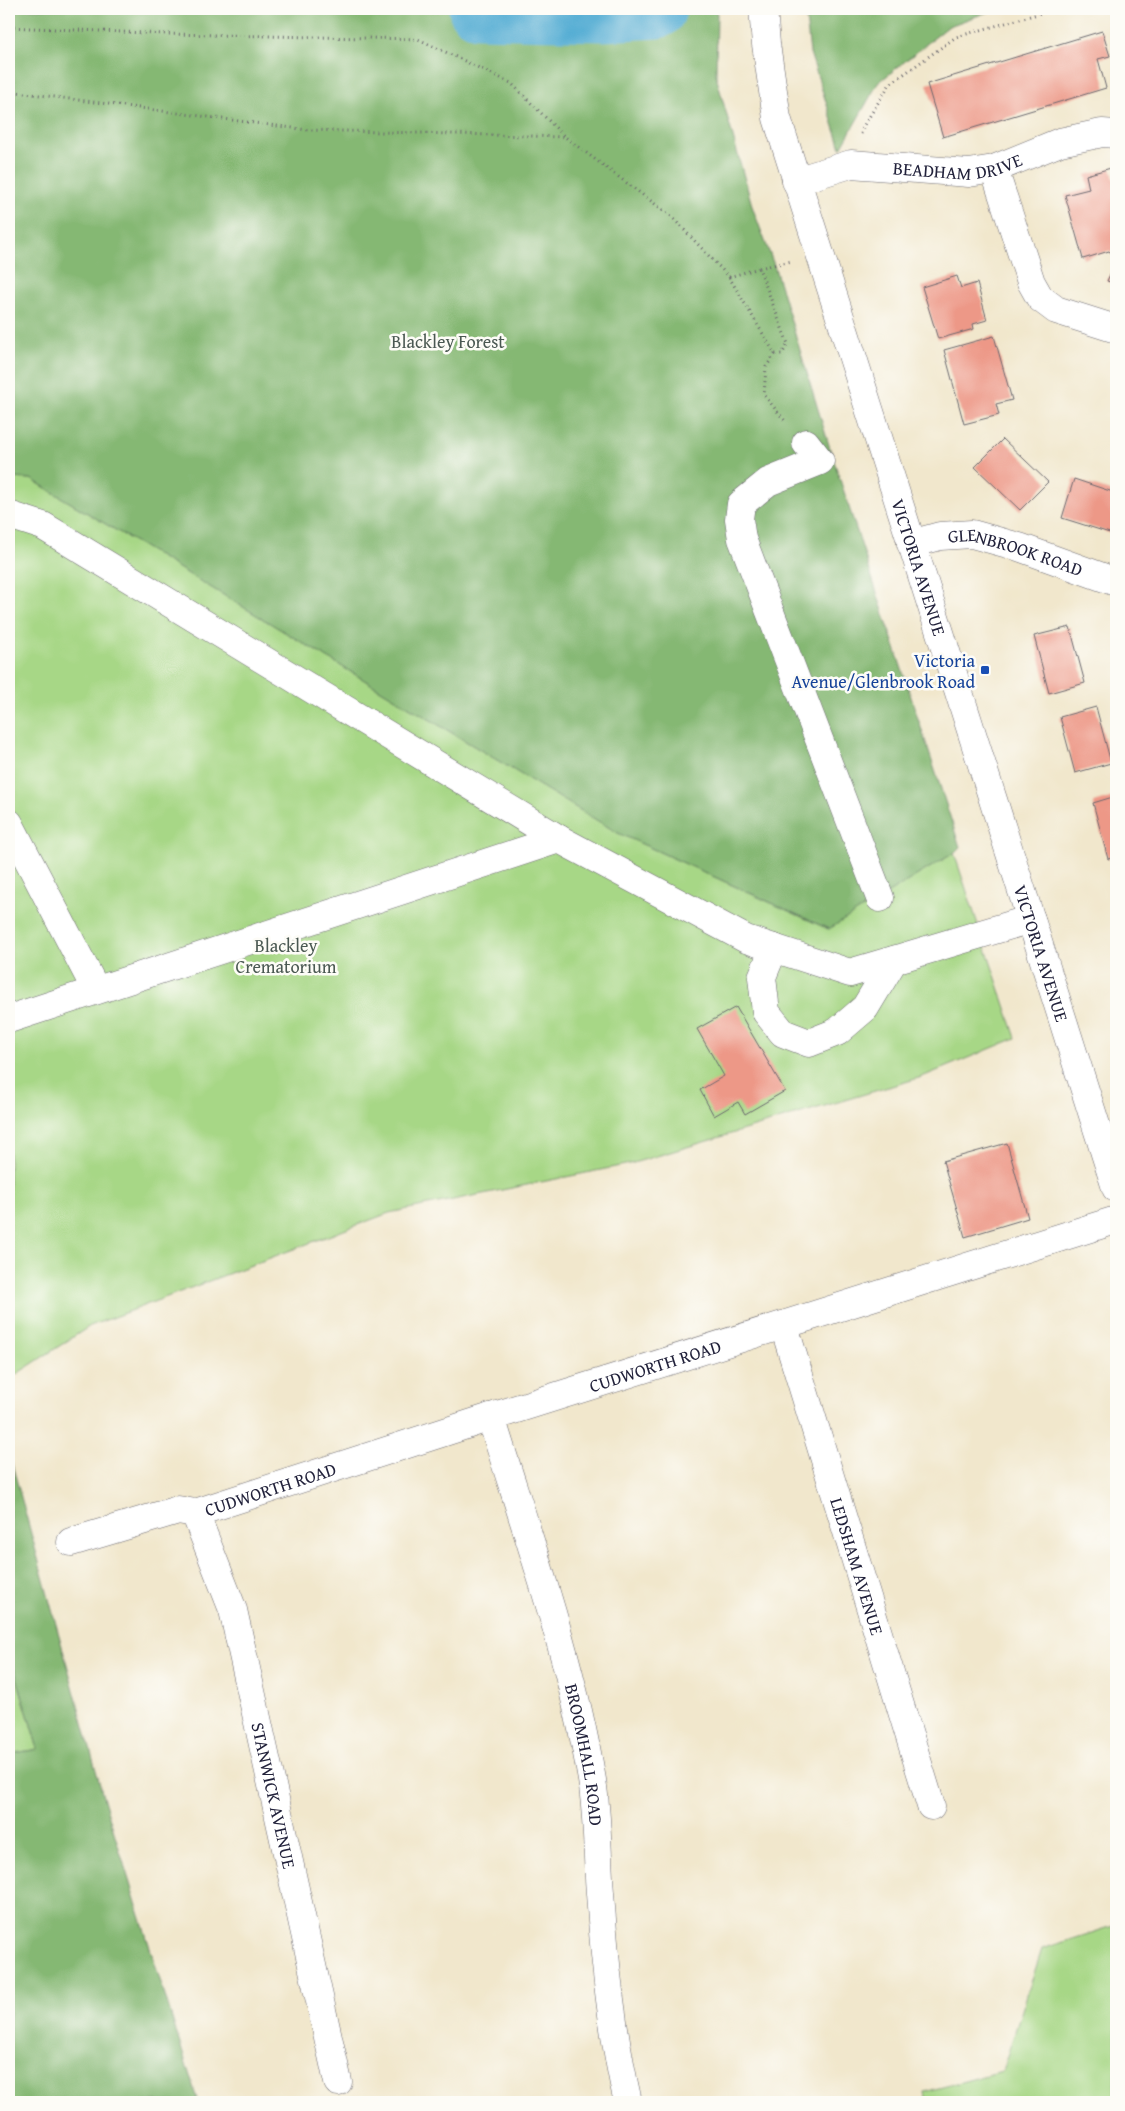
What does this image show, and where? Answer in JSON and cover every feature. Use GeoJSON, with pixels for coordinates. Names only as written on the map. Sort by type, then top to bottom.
{"type":"FeatureCollection","features":[{"type":"Feature","properties":{"kind":"street","name":"VICTORIA AVENUE"},"geometry":{"type":"LineString","coordinates":[[763,9],[777,118],[910,544],[1116,1188]]}},
{"type":"Feature","properties":{"kind":"street","name":"BEADHAM DRIVE"},"geometry":{"type":"LineString","coordinates":[[796,181],[851,164],[969,173],[994,169],[1060,142],[1102,134],[1116,134]]}},
{"type":"Feature","properties":{"kind":"street"},"geometry":{"type":"LineString","coordinates":[[994,169],[1031,282],[1040,298],[1056,310],[1116,328]]}},
{"type":"Feature","properties":{"kind":"street"},"geometry":{"type":"LineString","coordinates":[[806,442],[820,461],[768,482],[741,504],[738,519],[742,539],[880,898]]}},
{"type":"Feature","properties":{"kind":"street"},"geometry":{"type":"LineString","coordinates":[[9,515],[44,526],[559,839],[746,939],[850,973],[1031,919]]}},
{"type":"Feature","properties":{"kind":"street","name":"GLENBROOK ROAD"},"geometry":{"type":"LineString","coordinates":[[910,544],[940,536],[972,534],[1019,547],[1116,582]]}},
{"type":"Feature","properties":{"kind":"street"},"geometry":{"type":"LineString","coordinates":[[9,823],[96,990]]}},
{"type":"Feature","properties":{"kind":"street"},"geometry":{"type":"LineString","coordinates":[[9,1019],[559,839]]}},
{"type":"Feature","properties":{"kind":"street"},"geometry":{"type":"LineString","coordinates":[[774,948],[762,977],[766,1012],[783,1034],[809,1043],[838,1032],[865,1008],[894,960]]}},
{"type":"Feature","properties":{"kind":"street","name":"CUDWORTH ROAD"},"geometry":{"type":"LineString","coordinates":[[71,1542],[178,1510],[195,1513],[1116,1220]]}},
{"type":"Feature","properties":{"kind":"street","name":"LEDSHAM AVENUE"},"geometry":{"type":"LineString","coordinates":[[784,1326],[931,1806]]}},
{"type":"Feature","properties":{"kind":"street","name":"BROOMHALL ROAD"},"geometry":{"type":"LineString","coordinates":[[491,1418],[555,1623],[576,1704],[592,1782],[604,1956],[617,2057],[628,2102]]}},
{"type":"Feature","properties":{"kind":"street","name":"STANWICK AVENUE"},"geometry":{"type":"LineString","coordinates":[[195,1513],[233,1610],[338,2082]]}},
{"type":"Feature","properties":{"kind":"path"},"geometry":{"type":"LineString","coordinates":[[851,164],[864,125],[890,84],[956,37],[1055,9]]}},
{"type":"Feature","properties":{"kind":"path"},"geometry":{"type":"LineString","coordinates":[[9,27],[167,34],[418,39],[511,83],[565,137],[671,216],[729,277],[775,354]]}},
{"type":"Feature","properties":{"kind":"path"},"geometry":{"type":"LineString","coordinates":[[9,90],[308,130],[565,137]]}},
{"type":"Feature","properties":{"kind":"path"},"geometry":{"type":"LineString","coordinates":[[729,277],[819,254]]}},
{"type":"Feature","properties":{"kind":"path"},"geometry":{"type":"LineString","coordinates":[[759,268],[788,344],[782,354],[775,354]]}},
{"type":"Feature","properties":{"kind":"path"},"geometry":{"type":"LineString","coordinates":[[775,354],[766,367],[764,395],[806,442]]}},
{"type":"Feature","properties":{"kind":"green space","name":"Blackley Forest"},"geometry":{"type":"Polygon","coordinates":[[[9,9],[717,9],[716,76],[753,209],[774,265],[832,455],[960,847],[954,853],[829,929],[618,833],[31,479],[9,478],[9,9]]]}},
{"type":"Feature","properties":{"kind":"green space"},"geometry":{"type":"Polygon","coordinates":[[[805,9],[996,9],[949,26],[878,83],[841,148],[810,53],[805,9]]]}},
{"type":"Feature","properties":{"kind":"green space","name":"Blackley Crematorium"},"geometry":{"type":"Polygon","coordinates":[[[9,478],[31,479],[618,833],[828,929],[954,853],[1016,1038],[922,1077],[630,1164],[389,1213],[90,1326],[9,1379],[9,478]]]}},
{"type":"Feature","properties":{"kind":"green space"},"geometry":{"type":"Polygon","coordinates":[[[9,1453],[105,1803],[198,2102],[9,2102],[9,1754],[38,1749],[9,1651],[9,1453]]]}},
{"type":"Feature","properties":{"kind":"green space"},"geometry":{"type":"Polygon","coordinates":[[[9,1651],[38,1749],[9,1754],[9,1651]]]}},
{"type":"Feature","properties":{"kind":"green space"},"geometry":{"type":"Polygon","coordinates":[[[1116,1925],[1116,2102],[926,2102],[924,2092],[1002,2071],[1042,1949],[1116,1925]]]}},
{"type":"Feature","properties":{"kind":"building"},"geometry":{"type":"Polygon","coordinates":[[[1102,31],[1110,56],[1098,59],[1106,88],[943,137],[927,84],[1102,31]]]}},
{"type":"Feature","properties":{"kind":"building"},"geometry":{"type":"Polygon","coordinates":[[[1111,168],[1116,185],[1116,258],[1109,251],[1083,259],[1065,195],[1089,189],[1086,175],[1111,168]]]}},
{"type":"Feature","properties":{"kind":"building"},"geometry":{"type":"Polygon","coordinates":[[[1116,261],[1116,284],[1107,281],[1116,261]]]}},
{"type":"Feature","properties":{"kind":"building"},"geometry":{"type":"Polygon","coordinates":[[[957,276],[961,288],[977,283],[987,320],[973,324],[974,329],[938,339],[922,287],[957,276]]]}},
{"type":"Feature","properties":{"kind":"building"},"geometry":{"type":"Polygon","coordinates":[[[994,336],[1012,400],[996,404],[999,415],[964,424],[944,350],[994,336]]]}},
{"type":"Feature","properties":{"kind":"building"},"geometry":{"type":"Polygon","coordinates":[[[1003,439],[1048,482],[1020,510],[975,467],[1003,439]]]}},
{"type":"Feature","properties":{"kind":"building"},"geometry":{"type":"Polygon","coordinates":[[[1074,479],[1116,493],[1116,535],[1062,518],[1074,479]]]}},
{"type":"Feature","properties":{"kind":"building"},"geometry":{"type":"Polygon","coordinates":[[[1070,627],[1085,683],[1049,693],[1034,636],[1070,627]]]}},
{"type":"Feature","properties":{"kind":"building"},"geometry":{"type":"Polygon","coordinates":[[[1096,707],[1111,763],[1075,773],[1060,717],[1096,707]]]}},
{"type":"Feature","properties":{"kind":"building"},"geometry":{"type":"Polygon","coordinates":[[[1116,796],[1116,857],[1108,859],[1093,803],[1116,796]]]}},
{"type":"Feature","properties":{"kind":"building"},"geometry":{"type":"Polygon","coordinates":[[[736,1007],[785,1091],[745,1114],[738,1102],[714,1116],[700,1090],[724,1076],[697,1029],[736,1007]]]}},
{"type":"Feature","properties":{"kind":"building"},"geometry":{"type":"Polygon","coordinates":[[[1007,1143],[1028,1218],[965,1237],[943,1161],[1007,1143]]]}},
{"type":"Feature","properties":{"kind":"waterway"},"geometry":{"type":"LineString","coordinates":[[478,9],[602,12],[657,9]]}},
{"type":"Feature","properties":{"kind":"place","name":"Victoria Avenue/Glenbrook Road"},"geometry":{"type":"Point","coordinates":[985,670]}}]}
